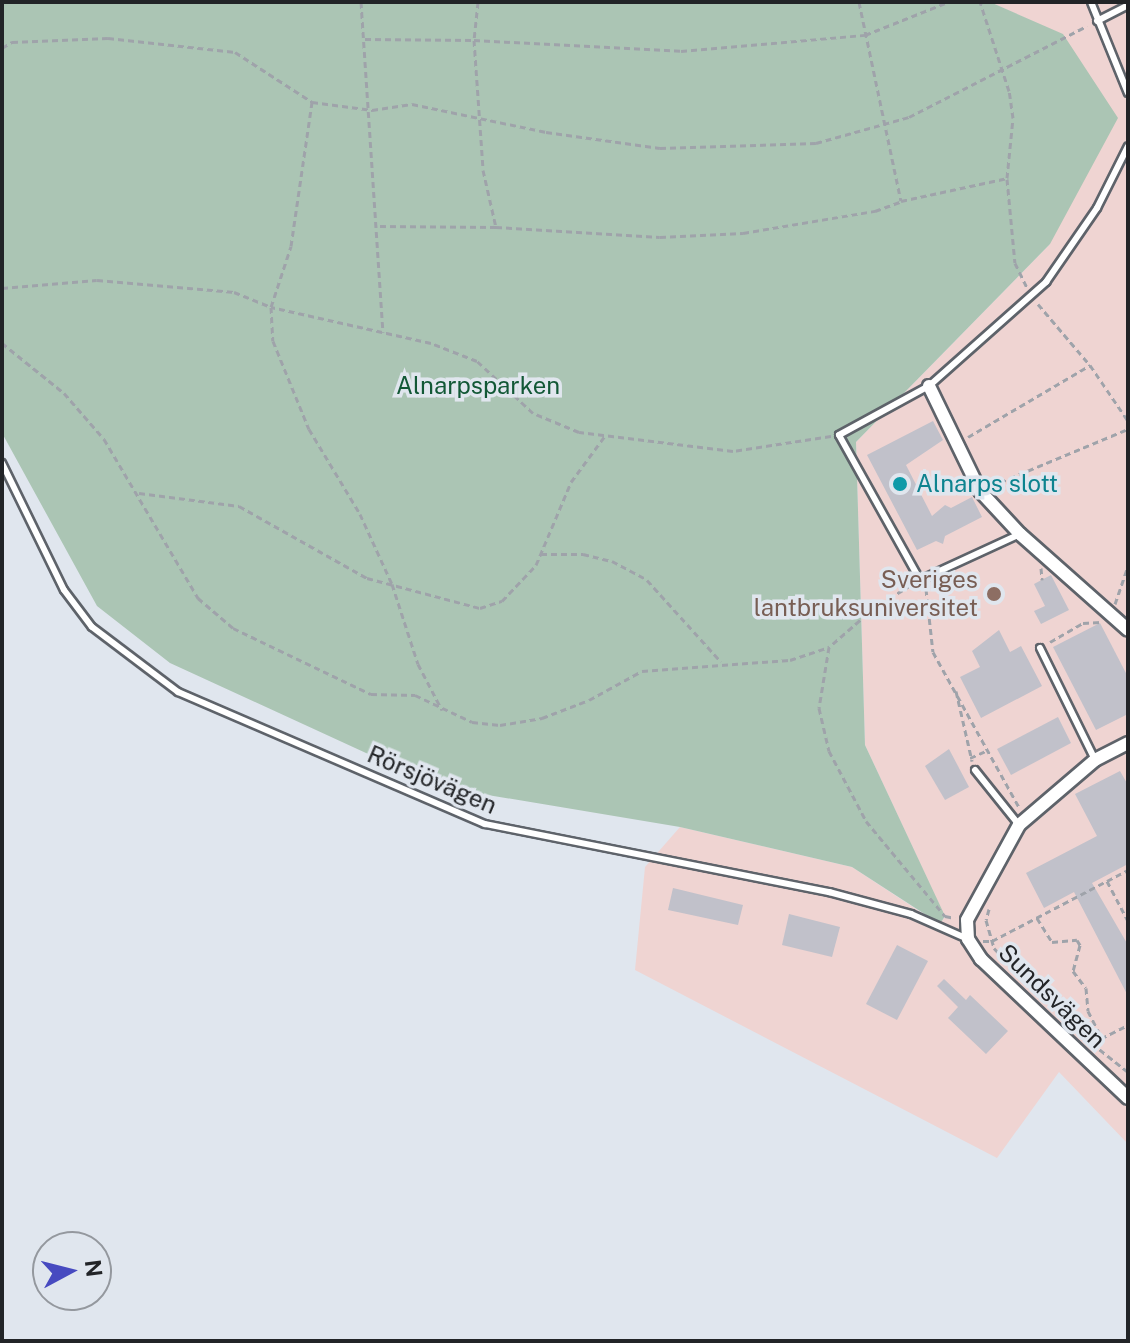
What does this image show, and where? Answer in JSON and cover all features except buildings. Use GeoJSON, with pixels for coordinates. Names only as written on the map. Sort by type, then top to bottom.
{"type":"FeatureCollection","features":[{"type":"Feature","properties":{"kind":"street"},"geometry":{"type":"LineString","coordinates":[[929,386],[980,491],[1020,534],[1126,626]]}},
{"type":"Feature","properties":{"kind":"street"},"geometry":{"type":"LineString","coordinates":[[967,920],[1022,822],[1095,760],[1128,743]]}},
{"type":"Feature","properties":{"kind":"street","name":"Sundsvägen"},"geometry":{"type":"LineString","coordinates":[[967,920],[968,939],[991,969],[1125,1091]]}},
{"type":"Feature","properties":{"kind":"lane"},"geometry":{"type":"LineString","coordinates":[[1091,2],[1128,93]]}},
{"type":"Feature","properties":{"kind":"lane"},"geometry":{"type":"LineString","coordinates":[[1097,21],[1128,5]]}},
{"type":"Feature","properties":{"kind":"lane"},"geometry":{"type":"LineString","coordinates":[[1020,534],[922,579],[839,435],[929,386],[1046,282],[1097,208],[1128,146]]}},
{"type":"Feature","properties":{"kind":"lane","name":"Rörsjövägen"},"geometry":{"type":"LineString","coordinates":[[2,463],[64,590],[92,627],[178,692],[485,824],[829,892],[911,914],[968,939]]}},
{"type":"Feature","properties":{"kind":"lane"},"geometry":{"type":"LineString","coordinates":[[1040,648],[1095,760]]}},
{"type":"Feature","properties":{"kind":"lane"},"geometry":{"type":"LineString","coordinates":[[975,770],[1022,822]]}},
{"type":"Feature","properties":{"kind":"path"},"geometry":{"type":"LineString","coordinates":[[361,2],[372,110],[383,332]]}},
{"type":"Feature","properties":{"kind":"path"},"geometry":{"type":"LineString","coordinates":[[478,2],[474,40],[483,170],[496,227]]}},
{"type":"Feature","properties":{"kind":"path"},"geometry":{"type":"LineString","coordinates":[[859,2],[901,201]]}},
{"type":"Feature","properties":{"kind":"path"},"geometry":{"type":"LineString","coordinates":[[365,39],[474,40],[681,51],[865,35],[948,2]]}},
{"type":"Feature","properties":{"kind":"path"},"geometry":{"type":"LineString","coordinates":[[378,226],[496,227],[660,237],[743,233],[875,211],[901,201],[1007,178],[1013,118],[1002,65],[980,2]]}},
{"type":"Feature","properties":{"kind":"path"},"geometry":{"type":"LineString","coordinates":[[2,48],[12,42],[108,38],[235,52],[312,102],[372,110],[412,104],[588,140],[722,150],[816,143],[886,127],[1002,65],[1097,21]]}},
{"type":"Feature","properties":{"kind":"path"},"geometry":{"type":"LineString","coordinates":[[312,102],[291,246],[271,307],[273,341],[309,429],[360,514],[392,584],[418,664],[442,710]]}},
{"type":"Feature","properties":{"kind":"path"},"geometry":{"type":"LineString","coordinates":[[2,288],[97,280],[234,292],[271,307],[383,332],[477,361],[533,413],[604,437],[733,451],[839,435]]}},
{"type":"Feature","properties":{"kind":"path"},"geometry":{"type":"LineString","coordinates":[[2,343],[64,393],[104,439],[198,598],[233,628],[371,694],[415,695],[442,710],[500,725],[528,720],[589,700],[642,671],[721,662],[790,660],[829,647],[875,607],[922,579],[933,652],[988,750],[1022,822]]}},
{"type":"Feature","properties":{"kind":"path"},"geometry":{"type":"LineString","coordinates":[[958,444],[1090,365],[1128,421]]}},
{"type":"Feature","properties":{"kind":"path"},"geometry":{"type":"LineString","coordinates":[[980,491],[1128,429]]}},
{"type":"Feature","properties":{"kind":"path"},"geometry":{"type":"LineString","coordinates":[[138,493],[239,506],[367,578],[480,608],[502,601],[522,584],[541,554],[571,482],[604,437]]}},
{"type":"Feature","properties":{"kind":"path"},"geometry":{"type":"LineString","coordinates":[[541,554],[583,554],[612,561],[647,580],[721,662]]}},
{"type":"Feature","properties":{"kind":"path"},"geometry":{"type":"LineString","coordinates":[[1112,612],[1128,566]]}},
{"type":"Feature","properties":{"kind":"path"},"geometry":{"type":"LineString","coordinates":[[1040,648],[1083,623],[1126,626]]}},
{"type":"Feature","properties":{"kind":"path"},"geometry":{"type":"LineString","coordinates":[[829,647],[819,708],[840,776],[866,821],[919,888],[945,916],[967,920]]}},
{"type":"Feature","properties":{"kind":"path"},"geometry":{"type":"LineString","coordinates":[[955,687],[975,770]]}},
{"type":"Feature","properties":{"kind":"path"},"geometry":{"type":"LineString","coordinates":[[970,758],[988,750]]}},
{"type":"Feature","properties":{"kind":"path"},"geometry":{"type":"LineString","coordinates":[[992,941],[1128,870]]}},
{"type":"Feature","properties":{"kind":"path"},"geometry":{"type":"LineString","coordinates":[[1107,881],[1128,921]]}},
{"type":"Feature","properties":{"kind":"path"},"geometry":{"type":"LineString","coordinates":[[990,907],[986,920],[992,941],[1027,983]]}},
{"type":"Feature","properties":{"kind":"path"},"geometry":{"type":"LineString","coordinates":[[1037,918],[1052,942],[1077,940],[1080,945],[1073,971],[1086,988],[1088,1011],[1102,1039]]}},
{"type":"Feature","properties":{"kind":"path"},"geometry":{"type":"LineString","coordinates":[[1092,1043],[1128,1025]]}},
{"type":"Feature","properties":{"kind":"path"},"geometry":{"type":"LineString","coordinates":[[1081,1035],[1128,1072]]}},
{"type":"Feature","properties":{"kind":"shaded area","name":"Sveriges lantbruksuniversitet"},"geometry":{"type":"Polygon","coordinates":[[[990,2],[1128,2],[1128,1144],[1059,1072],[997,1158],[635,970],[645,867],[680,827],[852,867],[939,924],[945,917],[865,745],[856,442],[1050,244],[1063,35],[990,2]]]}},
{"type":"Feature","properties":{"kind":"green space","name":"Alnarpsparken"},"geometry":{"type":"Polygon","coordinates":[[[2,2],[990,2],[1063,34],[1118,118],[1050,244],[856,442],[865,745],[945,916],[940,924],[852,867],[680,827],[440,787],[170,663],[97,606],[2,433],[2,2]]]}},
{"type":"Feature","properties":{"kind":"place","name":"Alnarps slott"},"geometry":{"type":"Point","coordinates":[900,484]}},
{"type":"Feature","properties":{"kind":"place","name":"Sveriges lantbruksuniversitet"},"geometry":{"type":"Point","coordinates":[994,594]}}]}
